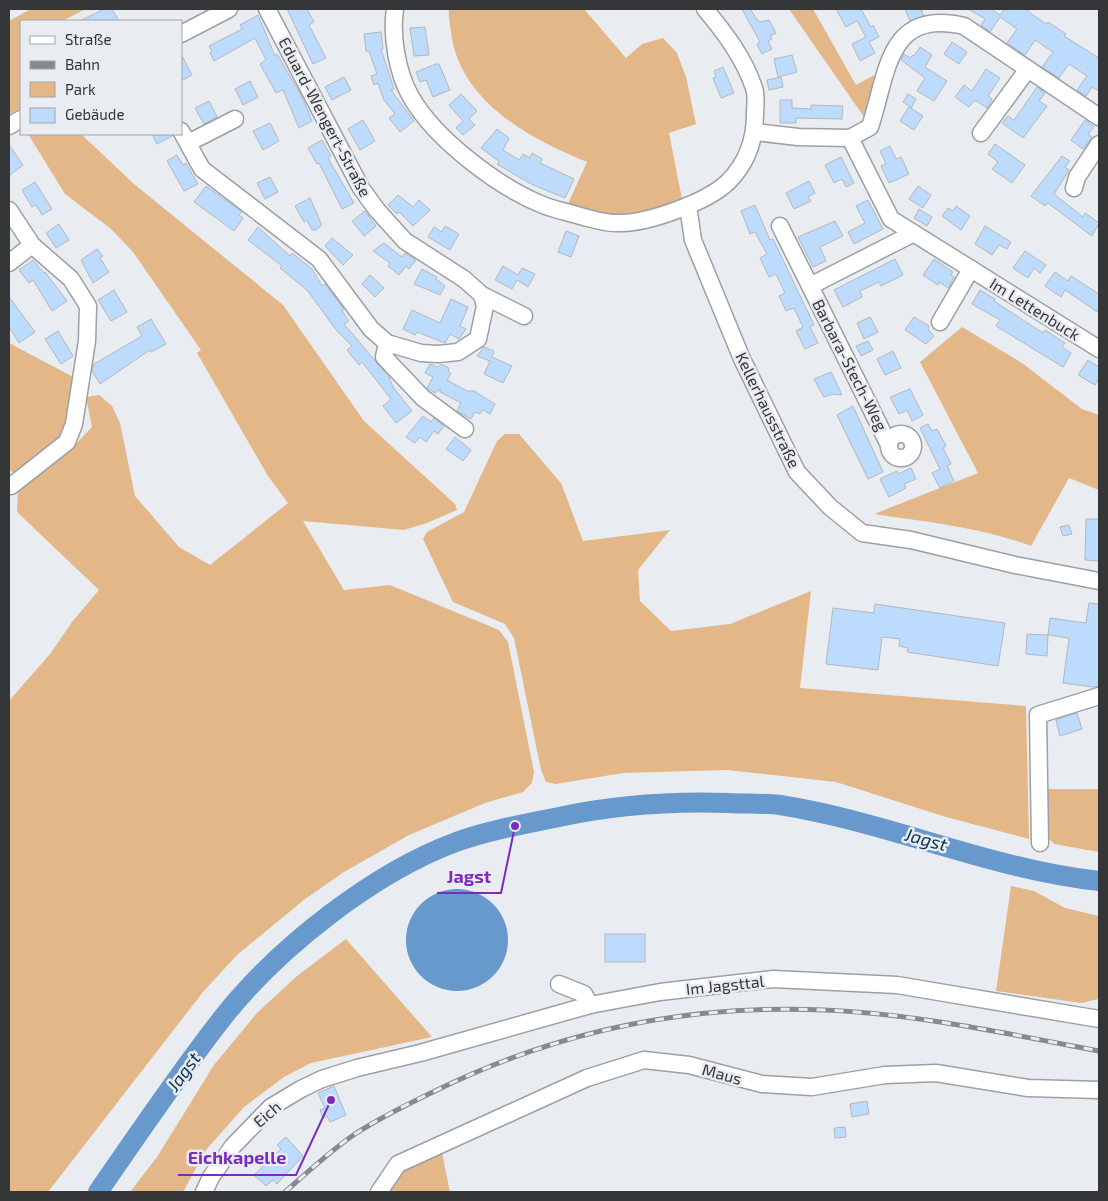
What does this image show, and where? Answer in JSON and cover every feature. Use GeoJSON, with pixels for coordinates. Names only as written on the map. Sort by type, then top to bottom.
{"type":"FeatureCollection","features":[{"type":"Feature","properties":{"kind":"street"},"geometry":{"type":"LineString","coordinates":[[182,33],[229,9]]}},
{"type":"Feature","properties":{"kind":"street","name":"Eduard-Wengert-Straße"},"geometry":{"type":"LineString","coordinates":[[267,9],[361,188],[377,210],[405,241],[464,279],[482,295],[524,316]]}},
{"type":"Feature","properties":{"kind":"street"},"geometry":{"type":"LineString","coordinates":[[395,9],[393,22],[401,70],[411,97],[435,128],[460,153],[497,181],[543,205],[601,222],[620,224],[648,220],[688,206],[727,183],[743,163],[755,132],[755,90],[742,60],[705,9]]}},
{"type":"Feature","properties":{"kind":"street"},"geometry":{"type":"LineString","coordinates":[[755,132],[798,137],[850,138],[870,127],[889,58],[900,38],[943,15],[964,26],[1099,117]]}},
{"type":"Feature","properties":{"kind":"street"},"geometry":{"type":"LineString","coordinates":[[982,133],[1028,69]]}},
{"type":"Feature","properties":{"kind":"street"},"geometry":{"type":"LineString","coordinates":[[235,118],[184,137],[202,169],[319,259],[371,329],[387,343],[421,353],[458,352],[478,339],[484,306],[482,295]]}},
{"type":"Feature","properties":{"kind":"street"},"geometry":{"type":"LineString","coordinates":[[9,126],[20,120]]}},
{"type":"Feature","properties":{"kind":"street","name":"Im Lettenbuck"},"geometry":{"type":"LineString","coordinates":[[850,138],[891,219],[912,234],[1099,349]]}},
{"type":"Feature","properties":{"kind":"street"},"geometry":{"type":"LineString","coordinates":[[1074,188],[1077,177],[1099,144]]}},
{"type":"Feature","properties":{"kind":"street","name":"Kellerhausstraße"},"geometry":{"type":"LineString","coordinates":[[688,206],[693,240],[742,359],[797,472],[830,507],[862,533],[911,540],[1015,565],[1099,581]]}},
{"type":"Feature","properties":{"kind":"street"},"geometry":{"type":"LineString","coordinates":[[9,210],[32,245],[71,279],[88,306],[87,342],[74,424],[67,442],[11,486]]}},
{"type":"Feature","properties":{"kind":"street","name":"Barbara-Stech-Weg"},"geometry":{"type":"LineString","coordinates":[[780,226],[889,444]]}},
{"type":"Feature","properties":{"kind":"street","name":"Barbara-Stech-Weg"},"geometry":{"type":"LineString","coordinates":[[810,286],[912,234]]}},
{"type":"Feature","properties":{"kind":"street"},"geometry":{"type":"LineString","coordinates":[[9,263],[32,245]]}},
{"type":"Feature","properties":{"kind":"street","name":"Im Lettenbuck"},"geometry":{"type":"LineString","coordinates":[[940,322],[971,269]]}},
{"type":"Feature","properties":{"kind":"street"},"geometry":{"type":"LineString","coordinates":[[387,343],[384,357],[423,398],[464,428]]}},
{"type":"Feature","properties":{"kind":"street"},"geometry":{"type":"LineString","coordinates":[[1040,843],[1038,715],[1099,696]]}},
{"type":"Feature","properties":{"kind":"street","name":"Im Jagsttal"},"geometry":{"type":"LineString","coordinates":[[357,1068],[420,1053],[590,1005],[660,992],[773,979],[897,985],[1099,1020]]}},
{"type":"Feature","properties":{"kind":"street"},"geometry":{"type":"LineString","coordinates":[[558,984],[584,994],[590,1005]]}},
{"type":"Feature","properties":{"kind":"street","name":"Maus"},"geometry":{"type":"LineString","coordinates":[[379,1192],[398,1164],[588,1078],[644,1060],[689,1065],[762,1084],[812,1087],[885,1075],[936,1072],[1028,1088],[1099,1090]]}},
{"type":"Feature","properties":{"kind":"street","name":"Eich"},"geometry":{"type":"LineString","coordinates":[[204,1192],[211,1177],[233,1146],[271,1107],[322,1079],[357,1068]]}},
{"type":"Feature","properties":{"kind":"green space"},"geometry":{"type":"Polygon","coordinates":[[[31,9],[86,9],[64,20],[20,20],[20,109],[10,114],[9,21],[31,9]]]}},
{"type":"Feature","properties":{"kind":"green space"},"geometry":{"type":"Polygon","coordinates":[[[449,9],[584,9],[626,58],[642,44],[663,38],[677,53],[686,77],[696,124],[669,133],[683,204],[650,214],[603,217],[566,208],[587,162],[542,142],[520,129],[482,97],[467,77],[456,55],[449,9]]]}},
{"type":"Feature","properties":{"kind":"green space"},"geometry":{"type":"Polygon","coordinates":[[[789,9],[813,9],[856,85],[876,74],[870,105],[864,117],[789,9]]]}},
{"type":"Feature","properties":{"kind":"green space"},"geometry":{"type":"Polygon","coordinates":[[[29,135],[82,135],[134,184],[283,305],[364,421],[455,504],[457,510],[427,523],[404,530],[303,521],[344,590],[390,585],[499,630],[508,642],[534,772],[532,783],[523,792],[485,803],[409,835],[344,872],[305,899],[237,955],[203,992],[48,1192],[9,1192],[9,701],[50,654],[72,622],[99,590],[17,512],[18,487],[75,445],[92,427],[86,397],[99,395],[112,406],[120,423],[135,496],[179,547],[210,565],[288,503],[268,476],[197,353],[201,350],[133,252],[110,228],[65,194],[29,135]]]}},
{"type":"Feature","properties":{"kind":"green space"},"geometry":{"type":"Polygon","coordinates":[[[962,327],[1022,363],[1082,409],[1099,415],[1099,490],[1069,478],[1031,546],[993,534],[874,514],[978,473],[920,362],[962,327]]]}},
{"type":"Feature","properties":{"kind":"green space"},"geometry":{"type":"Polygon","coordinates":[[[9,343],[77,379],[65,435],[14,474],[9,469],[9,343]]]}},
{"type":"Feature","properties":{"kind":"green space"},"geometry":{"type":"Polygon","coordinates":[[[505,434],[519,434],[561,483],[583,541],[670,530],[638,570],[640,601],[671,631],[730,624],[811,591],[800,688],[1026,706],[1029,839],[946,817],[836,782],[727,770],[623,773],[556,784],[546,782],[541,770],[514,638],[505,624],[453,602],[423,539],[427,532],[464,512],[497,441],[505,434]]]}},
{"type":"Feature","properties":{"kind":"green space"},"geometry":{"type":"Polygon","coordinates":[[[1044,789],[1099,789],[1099,852],[1054,844],[1046,835],[1044,789]]]}},
{"type":"Feature","properties":{"kind":"green space"},"geometry":{"type":"Polygon","coordinates":[[[1011,886],[1034,891],[1065,908],[1099,916],[1099,999],[1081,1003],[996,991],[1011,886]]]}},
{"type":"Feature","properties":{"kind":"green space"},"geometry":{"type":"Polygon","coordinates":[[[346,939],[432,1037],[311,1063],[284,1077],[244,1107],[206,1150],[183,1192],[130,1192],[157,1157],[214,1065],[257,1013],[297,976],[346,939]]]}},
{"type":"Feature","properties":{"kind":"green space"},"geometry":{"type":"Polygon","coordinates":[[[441,1148],[450,1192],[387,1192],[404,1171],[441,1148]]]}},
{"type":"Feature","properties":{"kind":"water"},"geometry":{"type":"Polygon","coordinates":[[[457,889],[476,893],[493,904],[504,921],[508,940],[504,959],[493,976],[476,987],[457,991],[438,987],[421,976],[410,959],[406,940],[410,921],[421,904],[438,893],[457,889]]]}},
{"type":"Feature","properties":{"kind":"building"},"geometry":{"type":"Polygon","coordinates":[[[104,9],[112,9],[118,20],[82,20],[104,9]]]}},
{"type":"Feature","properties":{"kind":"building"},"geometry":{"type":"Polygon","coordinates":[[[287,9],[307,9],[314,22],[309,25],[326,58],[313,64],[287,9]]]}},
{"type":"Feature","properties":{"kind":"building"},"geometry":{"type":"Polygon","coordinates":[[[742,9],[750,9],[759,22],[769,20],[776,33],[770,36],[772,39],[768,41],[772,49],[762,54],[757,44],[760,42],[742,9]]]}},
{"type":"Feature","properties":{"kind":"building"},"geometry":{"type":"Polygon","coordinates":[[[836,9],[861,9],[879,37],[869,42],[875,53],[860,61],[852,44],[866,37],[857,21],[846,27],[836,9]]]}},
{"type":"Feature","properties":{"kind":"building"},"geometry":{"type":"Polygon","coordinates":[[[905,9],[921,9],[924,16],[910,21],[905,9]]]}},
{"type":"Feature","properties":{"kind":"building"},"geometry":{"type":"Polygon","coordinates":[[[968,9],[991,9],[1000,15],[1005,9],[1025,9],[1043,22],[1047,24],[1048,22],[1066,34],[1064,36],[1099,58],[1099,91],[1092,87],[1086,96],[1077,90],[1087,76],[1069,64],[1059,78],[1042,67],[1053,52],[1035,40],[1025,55],[1007,43],[1017,29],[1000,17],[990,32],[981,25],[985,19],[968,9]]]}},
{"type":"Feature","properties":{"kind":"building"},"geometry":{"type":"Polygon","coordinates":[[[258,15],[275,56],[277,54],[302,97],[312,121],[299,128],[283,90],[276,93],[260,64],[266,60],[255,38],[214,61],[210,53],[212,52],[209,46],[242,29],[240,25],[258,15]]]}},
{"type":"Feature","properties":{"kind":"building"},"geometry":{"type":"Polygon","coordinates":[[[425,27],[429,55],[414,56],[410,28],[425,27]]]}},
{"type":"Feature","properties":{"kind":"building"},"geometry":{"type":"Polygon","coordinates":[[[381,32],[383,49],[381,49],[394,89],[391,90],[414,121],[400,132],[389,118],[395,114],[384,100],[378,83],[374,85],[371,76],[377,74],[369,51],[366,51],[364,34],[381,32]]]}},
{"type":"Feature","properties":{"kind":"building"},"geometry":{"type":"Polygon","coordinates":[[[952,42],[967,52],[959,64],[944,54],[952,42]]]}},
{"type":"Feature","properties":{"kind":"building"},"geometry":{"type":"Polygon","coordinates":[[[920,47],[932,55],[925,67],[947,81],[934,101],[917,91],[925,78],[901,60],[904,54],[910,58],[914,56],[920,47]]]}},
{"type":"Feature","properties":{"kind":"building"},"geometry":{"type":"Polygon","coordinates":[[[792,55],[797,72],[778,77],[774,59],[792,55]]]}},
{"type":"Feature","properties":{"kind":"building"},"geometry":{"type":"Polygon","coordinates":[[[182,56],[192,75],[182,80],[182,56]]]}},
{"type":"Feature","properties":{"kind":"building"},"geometry":{"type":"Polygon","coordinates":[[[439,64],[450,90],[433,97],[426,80],[420,82],[416,72],[439,64]]]}},
{"type":"Feature","properties":{"kind":"building"},"geometry":{"type":"Polygon","coordinates":[[[723,67],[734,93],[721,98],[713,78],[716,77],[714,71],[723,67]]]}},
{"type":"Feature","properties":{"kind":"building"},"geometry":{"type":"Polygon","coordinates":[[[986,69],[1000,78],[988,96],[992,99],[987,108],[975,100],[969,107],[955,97],[964,85],[972,91],[986,69]]]}},
{"type":"Feature","properties":{"kind":"building"},"geometry":{"type":"Polygon","coordinates":[[[344,77],[351,90],[332,100],[325,87],[344,77]]]}},
{"type":"Feature","properties":{"kind":"building"},"geometry":{"type":"Polygon","coordinates":[[[781,77],[783,87],[769,90],[767,80],[781,77]]]}},
{"type":"Feature","properties":{"kind":"building"},"geometry":{"type":"Polygon","coordinates":[[[250,81],[258,97],[243,105],[235,89],[250,81]]]}},
{"type":"Feature","properties":{"kind":"building"},"geometry":{"type":"Polygon","coordinates":[[[1037,87],[1045,93],[1039,101],[1047,106],[1023,138],[1002,123],[1008,116],[1014,120],[1037,87]]]}},
{"type":"Feature","properties":{"kind":"building"},"geometry":{"type":"Polygon","coordinates":[[[461,94],[477,111],[469,119],[475,125],[463,135],[456,128],[463,121],[449,105],[461,94]]]}},
{"type":"Feature","properties":{"kind":"building"},"geometry":{"type":"Polygon","coordinates":[[[908,94],[916,99],[911,108],[903,102],[908,94]]]}},
{"type":"Feature","properties":{"kind":"building"},"geometry":{"type":"Polygon","coordinates":[[[780,100],[792,100],[792,108],[811,109],[811,105],[843,106],[842,119],[796,118],[796,123],[780,123],[780,100]]]}},
{"type":"Feature","properties":{"kind":"building"},"geometry":{"type":"Polygon","coordinates":[[[209,101],[217,117],[204,124],[195,108],[209,101]]]}},
{"type":"Feature","properties":{"kind":"building"},"geometry":{"type":"Polygon","coordinates":[[[909,107],[923,116],[914,130],[900,121],[909,107]]]}},
{"type":"Feature","properties":{"kind":"building"},"geometry":{"type":"Polygon","coordinates":[[[363,120],[375,141],[360,150],[348,129],[363,120]]]}},
{"type":"Feature","properties":{"kind":"building"},"geometry":{"type":"Polygon","coordinates":[[[1085,120],[1094,127],[1088,134],[1092,137],[1083,149],[1071,140],[1085,120]]]}},
{"type":"Feature","properties":{"kind":"building"},"geometry":{"type":"Polygon","coordinates":[[[270,123],[279,141],[263,150],[253,131],[270,123]]]}},
{"type":"Feature","properties":{"kind":"building"},"geometry":{"type":"Polygon","coordinates":[[[497,129],[509,138],[503,150],[519,160],[523,154],[530,158],[532,153],[542,159],[540,163],[574,179],[565,198],[531,184],[512,173],[497,164],[500,162],[481,148],[497,129]]]}},
{"type":"Feature","properties":{"kind":"building"},"geometry":{"type":"Polygon","coordinates":[[[152,135],[172,135],[172,136],[157,144],[152,135]]]}},
{"type":"Feature","properties":{"kind":"building"},"geometry":{"type":"Polygon","coordinates":[[[322,140],[331,156],[328,158],[354,203],[342,209],[319,163],[317,164],[308,148],[322,140]]]}},
{"type":"Feature","properties":{"kind":"building"},"geometry":{"type":"Polygon","coordinates":[[[995,144],[1025,165],[1012,183],[992,169],[998,162],[988,154],[995,144]]]}},
{"type":"Feature","properties":{"kind":"building"},"geometry":{"type":"Polygon","coordinates":[[[9,145],[23,165],[9,176],[9,145]]]}},
{"type":"Feature","properties":{"kind":"building"},"geometry":{"type":"Polygon","coordinates":[[[890,146],[896,159],[901,157],[909,174],[889,183],[881,166],[886,164],[880,151],[890,146]]]}},
{"type":"Feature","properties":{"kind":"building"},"geometry":{"type":"Polygon","coordinates":[[[177,155],[183,165],[186,163],[198,184],[184,191],[167,161],[177,155]]]}},
{"type":"Feature","properties":{"kind":"building"},"geometry":{"type":"Polygon","coordinates":[[[1062,156],[1070,161],[1065,167],[1069,170],[1054,194],[1083,217],[1085,213],[1099,223],[1092,236],[1048,203],[1045,206],[1031,196],[1062,156]]]}},
{"type":"Feature","properties":{"kind":"building"},"geometry":{"type":"Polygon","coordinates":[[[841,157],[854,183],[846,187],[842,179],[834,183],[825,165],[841,157]]]}},
{"type":"Feature","properties":{"kind":"building"},"geometry":{"type":"Polygon","coordinates":[[[270,177],[278,192],[265,199],[257,183],[270,177]]]}},
{"type":"Feature","properties":{"kind":"building"},"geometry":{"type":"Polygon","coordinates":[[[809,181],[815,193],[808,197],[811,201],[794,209],[786,193],[809,181]]]}},
{"type":"Feature","properties":{"kind":"building"},"geometry":{"type":"Polygon","coordinates":[[[35,182],[52,209],[42,215],[36,205],[32,207],[22,190],[35,182]]]}},
{"type":"Feature","properties":{"kind":"building"},"geometry":{"type":"Polygon","coordinates":[[[206,186],[242,212],[239,215],[243,218],[234,231],[194,202],[206,186]]]}},
{"type":"Feature","properties":{"kind":"building"},"geometry":{"type":"Polygon","coordinates":[[[918,186],[931,195],[923,208],[909,199],[918,186]]]}},
{"type":"Feature","properties":{"kind":"building"},"geometry":{"type":"Polygon","coordinates":[[[398,195],[413,207],[419,200],[430,210],[413,226],[399,212],[397,214],[388,205],[398,195]]]}},
{"type":"Feature","properties":{"kind":"building"},"geometry":{"type":"Polygon","coordinates":[[[310,198],[321,223],[321,226],[316,230],[312,230],[307,220],[304,222],[295,206],[310,198]]]}},
{"type":"Feature","properties":{"kind":"building"},"geometry":{"type":"Polygon","coordinates":[[[868,200],[883,229],[854,244],[848,232],[865,223],[856,206],[868,200]]]}},
{"type":"Feature","properties":{"kind":"building"},"geometry":{"type":"Polygon","coordinates":[[[755,205],[770,240],[773,239],[814,325],[810,327],[818,343],[805,349],[796,331],[803,327],[794,308],[786,311],[779,296],[785,293],[776,274],[769,277],[760,258],[767,254],[755,232],[750,234],[741,211],[755,205]]]}},
{"type":"Feature","properties":{"kind":"building"},"geometry":{"type":"Polygon","coordinates":[[[956,206],[970,216],[961,230],[942,216],[948,208],[953,211],[956,206]]]}},
{"type":"Feature","properties":{"kind":"building"},"geometry":{"type":"Polygon","coordinates":[[[919,209],[932,217],[927,226],[914,218],[919,209]]]}},
{"type":"Feature","properties":{"kind":"building"},"geometry":{"type":"Polygon","coordinates":[[[365,211],[376,226],[364,236],[352,221],[365,211]]]}},
{"type":"Feature","properties":{"kind":"building"},"geometry":{"type":"Polygon","coordinates":[[[835,221],[843,236],[820,247],[826,261],[813,267],[798,237],[835,221]]]}},
{"type":"Feature","properties":{"kind":"building"},"geometry":{"type":"Polygon","coordinates":[[[59,224],[69,240],[56,248],[46,233],[59,224]]]}},
{"type":"Feature","properties":{"kind":"building"},"geometry":{"type":"Polygon","coordinates":[[[445,226],[459,234],[450,250],[428,237],[434,227],[442,232],[445,226]]]}},
{"type":"Feature","properties":{"kind":"building"},"geometry":{"type":"Polygon","coordinates":[[[985,226],[1011,242],[1007,249],[999,245],[992,255],[975,244],[985,226]]]}},
{"type":"Feature","properties":{"kind":"building"},"geometry":{"type":"Polygon","coordinates":[[[258,227],[290,256],[292,253],[312,269],[322,286],[325,284],[344,309],[342,311],[349,321],[344,324],[389,377],[393,387],[412,411],[396,423],[383,406],[391,399],[362,362],[359,365],[347,350],[352,346],[337,331],[307,290],[280,268],[282,266],[248,240],[258,227]]]}},
{"type":"Feature","properties":{"kind":"building"},"geometry":{"type":"Polygon","coordinates":[[[566,231],[579,236],[571,257],[558,252],[566,231]]]}},
{"type":"Feature","properties":{"kind":"building"},"geometry":{"type":"Polygon","coordinates":[[[332,238],[353,255],[343,265],[325,246],[332,238]]]}},
{"type":"Feature","properties":{"kind":"building"},"geometry":{"type":"Polygon","coordinates":[[[384,243],[402,257],[405,253],[416,260],[409,269],[406,266],[399,275],[388,266],[390,263],[373,251],[384,243]]]}},
{"type":"Feature","properties":{"kind":"building"},"geometry":{"type":"Polygon","coordinates":[[[97,249],[103,256],[100,258],[109,272],[93,283],[81,260],[97,249]]]}},
{"type":"Feature","properties":{"kind":"building"},"geometry":{"type":"Polygon","coordinates":[[[1025,251],[1046,265],[1040,273],[1034,268],[1028,278],[1013,268],[1025,251]]]}},
{"type":"Feature","properties":{"kind":"building"},"geometry":{"type":"Polygon","coordinates":[[[895,259],[903,275],[881,286],[879,282],[860,291],[862,297],[843,307],[834,290],[895,259]]]}},
{"type":"Feature","properties":{"kind":"building"},"geometry":{"type":"Polygon","coordinates":[[[934,259],[953,272],[951,275],[954,277],[948,288],[939,282],[938,285],[923,275],[934,259]]]}},
{"type":"Feature","properties":{"kind":"building"},"geometry":{"type":"Polygon","coordinates":[[[33,260],[45,272],[67,301],[52,311],[33,280],[29,283],[19,270],[33,260]]]}},
{"type":"Feature","properties":{"kind":"building"},"geometry":{"type":"Polygon","coordinates":[[[503,266],[518,275],[522,268],[535,274],[528,287],[517,280],[512,289],[495,280],[503,266]]]}},
{"type":"Feature","properties":{"kind":"building"},"geometry":{"type":"Polygon","coordinates":[[[422,269],[437,277],[436,279],[445,286],[440,295],[414,284],[422,269]]]}},
{"type":"Feature","properties":{"kind":"building"},"geometry":{"type":"Polygon","coordinates":[[[1055,272],[1068,281],[1071,276],[1099,294],[1099,313],[1065,290],[1061,297],[1045,286],[1055,272]]]}},
{"type":"Feature","properties":{"kind":"building"},"geometry":{"type":"Polygon","coordinates":[[[370,275],[384,288],[375,297],[362,284],[370,275]]]}},
{"type":"Feature","properties":{"kind":"building"},"geometry":{"type":"Polygon","coordinates":[[[114,290],[127,312],[111,321],[98,300],[114,290]]]}},
{"type":"Feature","properties":{"kind":"building"},"geometry":{"type":"Polygon","coordinates":[[[980,290],[1043,333],[1045,330],[1065,343],[1062,347],[1071,353],[1063,367],[996,326],[1000,320],[972,304],[980,290]]]}},
{"type":"Feature","properties":{"kind":"building"},"geometry":{"type":"Polygon","coordinates":[[[9,297],[35,332],[19,343],[9,327],[9,297]]]}},
{"type":"Feature","properties":{"kind":"building"},"geometry":{"type":"Polygon","coordinates":[[[451,299],[468,307],[460,326],[466,329],[459,339],[450,334],[445,343],[417,332],[415,335],[403,329],[412,310],[440,323],[451,299]]]}},
{"type":"Feature","properties":{"kind":"building"},"geometry":{"type":"Polygon","coordinates":[[[870,317],[878,332],[864,339],[857,323],[870,317]]]}},
{"type":"Feature","properties":{"kind":"building"},"geometry":{"type":"Polygon","coordinates":[[[914,317],[929,326],[928,329],[934,336],[926,344],[905,330],[914,317]]]}},
{"type":"Feature","properties":{"kind":"building"},"geometry":{"type":"Polygon","coordinates":[[[151,319],[166,344],[151,352],[150,350],[100,384],[92,371],[94,364],[142,336],[137,327],[151,319]]]}},
{"type":"Feature","properties":{"kind":"building"},"geometry":{"type":"Polygon","coordinates":[[[58,331],[73,356],[61,364],[45,339],[58,331]]]}},
{"type":"Feature","properties":{"kind":"building"},"geometry":{"type":"Polygon","coordinates":[[[868,341],[873,350],[861,356],[856,346],[868,341]]]}},
{"type":"Feature","properties":{"kind":"building"},"geometry":{"type":"Polygon","coordinates":[[[484,347],[494,351],[492,357],[512,366],[503,383],[484,374],[490,361],[477,356],[484,347]]]}},
{"type":"Feature","properties":{"kind":"building"},"geometry":{"type":"Polygon","coordinates":[[[893,351],[901,368],[885,375],[877,359],[893,351]]]}},
{"type":"Feature","properties":{"kind":"building"},"geometry":{"type":"Polygon","coordinates":[[[1088,360],[1099,367],[1099,378],[1095,385],[1078,375],[1088,360]]]}},
{"type":"Feature","properties":{"kind":"building"},"geometry":{"type":"Polygon","coordinates":[[[430,364],[438,367],[441,364],[449,368],[448,371],[451,373],[447,380],[467,391],[474,391],[495,404],[490,414],[483,410],[480,414],[475,412],[471,419],[457,411],[461,403],[440,392],[440,389],[435,393],[427,388],[433,377],[425,373],[430,364]]]}},
{"type":"Feature","properties":{"kind":"building"},"geometry":{"type":"Polygon","coordinates":[[[831,372],[842,395],[833,394],[824,397],[814,379],[831,372]]]}},
{"type":"Feature","properties":{"kind":"building"},"geometry":{"type":"Polygon","coordinates":[[[910,389],[923,415],[912,421],[907,410],[899,414],[890,397],[910,389]]]}},
{"type":"Feature","properties":{"kind":"building"},"geometry":{"type":"Polygon","coordinates":[[[853,406],[883,472],[868,479],[837,415],[853,406]]]}},
{"type":"Feature","properties":{"kind":"building"},"geometry":{"type":"Polygon","coordinates":[[[423,416],[431,422],[434,418],[444,426],[438,434],[434,431],[426,442],[420,437],[415,443],[406,437],[423,416]]]}},
{"type":"Feature","properties":{"kind":"building"},"geometry":{"type":"Polygon","coordinates":[[[928,424],[932,431],[937,429],[946,446],[943,448],[951,464],[947,466],[954,481],[940,488],[932,473],[940,469],[920,428],[928,424]]]}},
{"type":"Feature","properties":{"kind":"building"},"geometry":{"type":"Polygon","coordinates":[[[455,437],[471,450],[463,461],[446,449],[455,437]]]}},
{"type":"Feature","properties":{"kind":"building"},"geometry":{"type":"Polygon","coordinates":[[[911,468],[916,479],[904,484],[906,488],[889,497],[880,479],[897,471],[898,474],[911,468]]]}},
{"type":"Feature","properties":{"kind":"building"},"geometry":{"type":"Polygon","coordinates":[[[1086,519],[1099,519],[1099,561],[1085,560],[1086,519]]]}},
{"type":"Feature","properties":{"kind":"building"},"geometry":{"type":"Polygon","coordinates":[[[1069,525],[1072,534],[1063,536],[1060,527],[1069,525]]]}},
{"type":"Feature","properties":{"kind":"building"},"geometry":{"type":"Polygon","coordinates":[[[1089,603],[1099,604],[1099,686],[1063,683],[1069,638],[1048,635],[1050,618],[1086,623],[1089,603]]]}},
{"type":"Feature","properties":{"kind":"building"},"geometry":{"type":"Polygon","coordinates":[[[875,604],[1005,623],[998,666],[907,652],[908,648],[899,646],[900,639],[882,637],[878,670],[826,664],[833,608],[874,613],[875,604]]]}},
{"type":"Feature","properties":{"kind":"building"},"geometry":{"type":"Polygon","coordinates":[[[1027,634],[1048,635],[1047,656],[1026,654],[1027,634]]]}},
{"type":"Feature","properties":{"kind":"building"},"geometry":{"type":"Polygon","coordinates":[[[1077,713],[1082,729],[1060,736],[1056,720],[1077,713]]]}},
{"type":"Feature","properties":{"kind":"building"},"geometry":{"type":"Polygon","coordinates":[[[605,934],[645,934],[645,962],[605,962],[605,934]]]}},
{"type":"Feature","properties":{"kind":"building"},"geometry":{"type":"Polygon","coordinates":[[[334,1086],[346,1115],[330,1122],[327,1116],[323,1118],[320,1110],[325,1108],[318,1093],[334,1086]]]}},
{"type":"Feature","properties":{"kind":"building"},"geometry":{"type":"Polygon","coordinates":[[[867,1101],[869,1114],[852,1117],[850,1104],[867,1101]]]}},
{"type":"Feature","properties":{"kind":"building"},"geometry":{"type":"Polygon","coordinates":[[[845,1127],[846,1137],[835,1138],[834,1128],[845,1127]]]}},
{"type":"Feature","properties":{"kind":"building"},"geometry":{"type":"Polygon","coordinates":[[[286,1137],[303,1156],[277,1184],[273,1180],[266,1186],[254,1175],[281,1149],[277,1145],[286,1137]]]}},
{"type":"Feature","properties":{"kind":"waterway","name":"Jagst"},"geometry":{"type":"LineString","coordinates":[[98,1192],[207,1038],[246,990],[272,964],[300,939],[361,892],[424,856],[456,842],[533,822],[622,807],[685,803],[774,804],[860,822],[1018,866],[1058,875],[1099,881]]}},
{"type":"Feature","properties":{"kind":"railway"},"geometry":{"type":"LineString","coordinates":[[285,1192],[355,1134],[385,1116],[481,1070],[528,1052],[576,1037],[674,1017],[774,1009],[859,1012],[928,1020],[1099,1051]]}},
{"type":"Feature","properties":{"kind":"place","name":"Jagst"},"geometry":{"type":"Point","coordinates":[515,826]}},
{"type":"Feature","properties":{"kind":"place","name":"Eichkapelle"},"geometry":{"type":"Point","coordinates":[331,1100]}}]}
